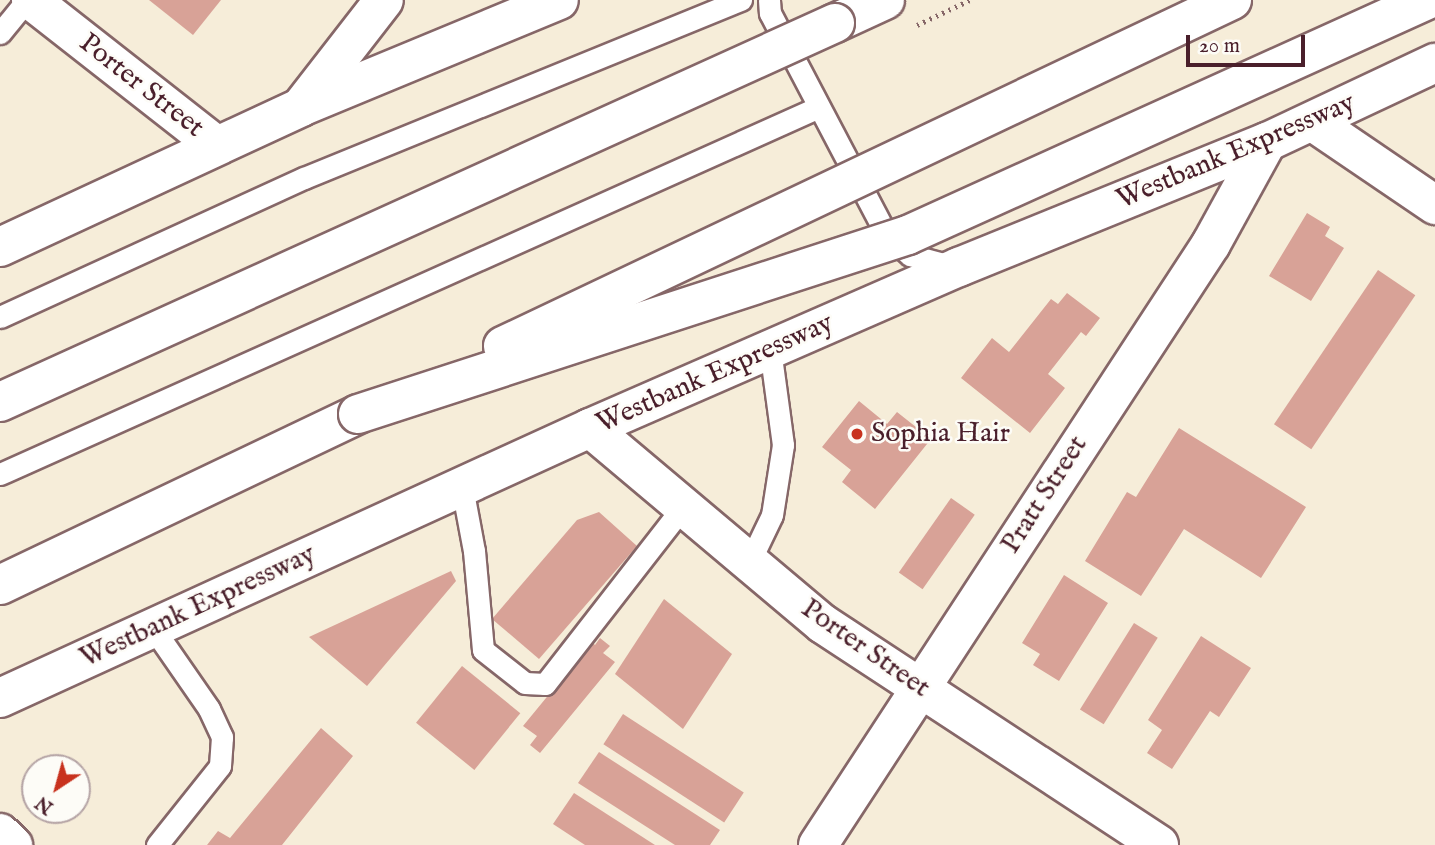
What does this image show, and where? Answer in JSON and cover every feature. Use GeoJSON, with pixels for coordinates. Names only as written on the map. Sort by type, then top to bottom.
{"type":"FeatureCollection","features":[{"type":"Feature","properties":{"kind":"main road","name":"Porter Street"},"geometry":{"type":"LineString","coordinates":[[29,0],[217,146]]}},
{"type":"Feature","properties":{"kind":"main road"},"geometry":{"type":"LineString","coordinates":[[0,247],[301,107],[559,0]]}},
{"type":"Feature","properties":{"kind":"main road"},"geometry":{"type":"LineString","coordinates":[[0,402],[849,12],[885,0]]}},
{"type":"Feature","properties":{"kind":"main road"},"geometry":{"type":"LineString","coordinates":[[0,585],[1233,0]]}},
{"type":"Feature","properties":{"kind":"main road"},"geometry":{"type":"LineString","coordinates":[[358,414],[908,235],[1427,0]]}},
{"type":"Feature","properties":{"kind":"main road"},"geometry":{"type":"LineString","coordinates":[[301,107],[377,3]]}},
{"type":"Feature","properties":{"kind":"main road","name":"Westbank Expressway"},"geometry":{"type":"LineString","coordinates":[[0,698],[590,428],[959,267],[1267,142],[1435,63]]}},
{"type":"Feature","properties":{"kind":"main road"},"geometry":{"type":"LineString","coordinates":[[1313,122],[1435,205]]}},
{"type":"Feature","properties":{"kind":"main road","name":"Pratt Street"},"geometry":{"type":"LineString","coordinates":[[818,845],[918,687],[1211,244],[1267,142]]}},
{"type":"Feature","properties":{"kind":"main road","name":"Porter Street"},"geometry":{"type":"LineString","coordinates":[[590,428],[822,624],[1159,845]]}},
{"type":"Feature","properties":{"kind":"main road"},"geometry":{"type":"LineString","coordinates":[[0,833],[13,845]]}},
{"type":"Feature","properties":{"kind":"lane"},"geometry":{"type":"LineString","coordinates":[[0,33],[29,0]]}},
{"type":"Feature","properties":{"kind":"lane"},"geometry":{"type":"LineString","coordinates":[[0,317],[304,178],[741,0]]}},
{"type":"Feature","properties":{"kind":"lane"},"geometry":{"type":"LineString","coordinates":[[769,0],[770,13],[886,233],[910,255],[933,265],[959,267]]}},
{"type":"Feature","properties":{"kind":"lane"},"geometry":{"type":"LineString","coordinates":[[0,474],[819,107]]}},
{"type":"Feature","properties":{"kind":"lane"},"geometry":{"type":"LineString","coordinates":[[749,563],[772,515],[783,445],[770,349]]}},
{"type":"Feature","properties":{"kind":"lane"},"geometry":{"type":"LineString","coordinates":[[462,487],[474,551],[483,650],[525,683],[545,684],[683,507]]}},
{"type":"Feature","properties":{"kind":"lane"},"geometry":{"type":"LineString","coordinates":[[153,628],[209,709],[222,737],[220,766],[158,845]]}},
{"type":"Feature","properties":{"kind":"building"},"geometry":{"type":"Polygon","coordinates":[[[149,0],[221,0],[193,35],[149,0]]]}},
{"type":"Feature","properties":{"kind":"building"},"geometry":{"type":"Polygon","coordinates":[[[1307,213],[1330,227],[1325,236],[1344,248],[1311,301],[1269,276],[1307,213]]]}},
{"type":"Feature","properties":{"kind":"building"},"geometry":{"type":"Polygon","coordinates":[[[1378,270],[1415,295],[1311,449],[1274,424],[1378,270]]]}},
{"type":"Feature","properties":{"kind":"building"},"geometry":{"type":"Polygon","coordinates":[[[1067,293],[1100,318],[1086,336],[1081,332],[1048,374],[1065,388],[1030,433],[961,378],[992,338],[1009,352],[1051,299],[1058,304],[1067,293]]]}},
{"type":"Feature","properties":{"kind":"building"},"geometry":{"type":"Polygon","coordinates":[[[859,401],[887,424],[897,412],[931,439],[875,509],[842,482],[851,470],[822,447],[859,401]]]}},
{"type":"Feature","properties":{"kind":"building"},"geometry":{"type":"Polygon","coordinates":[[[1179,428],[1306,507],[1261,578],[1184,529],[1141,596],[1085,561],[1127,492],[1136,497],[1179,428]]]}},
{"type":"Feature","properties":{"kind":"building"},"geometry":{"type":"Polygon","coordinates":[[[951,498],[975,515],[923,589],[899,573],[951,498]]]}},
{"type":"Feature","properties":{"kind":"building"},"geometry":{"type":"Polygon","coordinates":[[[599,512],[637,546],[539,659],[492,619],[577,520],[599,512]]]}},
{"type":"Feature","properties":{"kind":"building"},"geometry":{"type":"Polygon","coordinates":[[[451,571],[456,581],[367,686],[309,637],[451,571]]]}},
{"type":"Feature","properties":{"kind":"building"},"geometry":{"type":"Polygon","coordinates":[[[1064,575],[1108,603],[1059,681],[1033,665],[1040,654],[1022,643],[1064,575]]]}},
{"type":"Feature","properties":{"kind":"building"},"geometry":{"type":"Polygon","coordinates":[[[664,599],[732,654],[683,729],[615,674],[664,599]]]}},
{"type":"Feature","properties":{"kind":"building"},"geometry":{"type":"Polygon","coordinates":[[[1134,623],[1158,638],[1104,724],[1080,710],[1134,623]]]}},
{"type":"Feature","properties":{"kind":"building"},"geometry":{"type":"Polygon","coordinates":[[[1201,636],[1251,668],[1219,717],[1210,711],[1172,769],[1147,753],[1162,730],[1148,720],[1201,636]]]}},
{"type":"Feature","properties":{"kind":"building"},"geometry":{"type":"Polygon","coordinates":[[[600,638],[610,646],[603,653],[615,662],[540,753],[530,745],[537,736],[523,726],[592,642],[595,645],[600,638]]]}},
{"type":"Feature","properties":{"kind":"building"},"geometry":{"type":"Polygon","coordinates":[[[462,666],[520,713],[474,770],[416,723],[462,666]]]}},
{"type":"Feature","properties":{"kind":"building"},"geometry":{"type":"Polygon","coordinates":[[[623,714],[744,792],[724,823],[603,744],[623,714]]]}},
{"type":"Feature","properties":{"kind":"building"},"geometry":{"type":"Polygon","coordinates":[[[321,728],[353,756],[282,845],[207,845],[218,831],[230,838],[321,728]]]}},
{"type":"Feature","properties":{"kind":"building"},"geometry":{"type":"Polygon","coordinates":[[[599,752],[720,830],[710,845],[675,845],[578,783],[599,752]]]}},
{"type":"Feature","properties":{"kind":"building"},"geometry":{"type":"Polygon","coordinates":[[[574,793],[655,845],[585,845],[553,824],[574,793]]]}},
{"type":"Feature","properties":{"kind":"place","name":"Sophia Hair"},"geometry":{"type":"Point","coordinates":[857,434]}}]}
